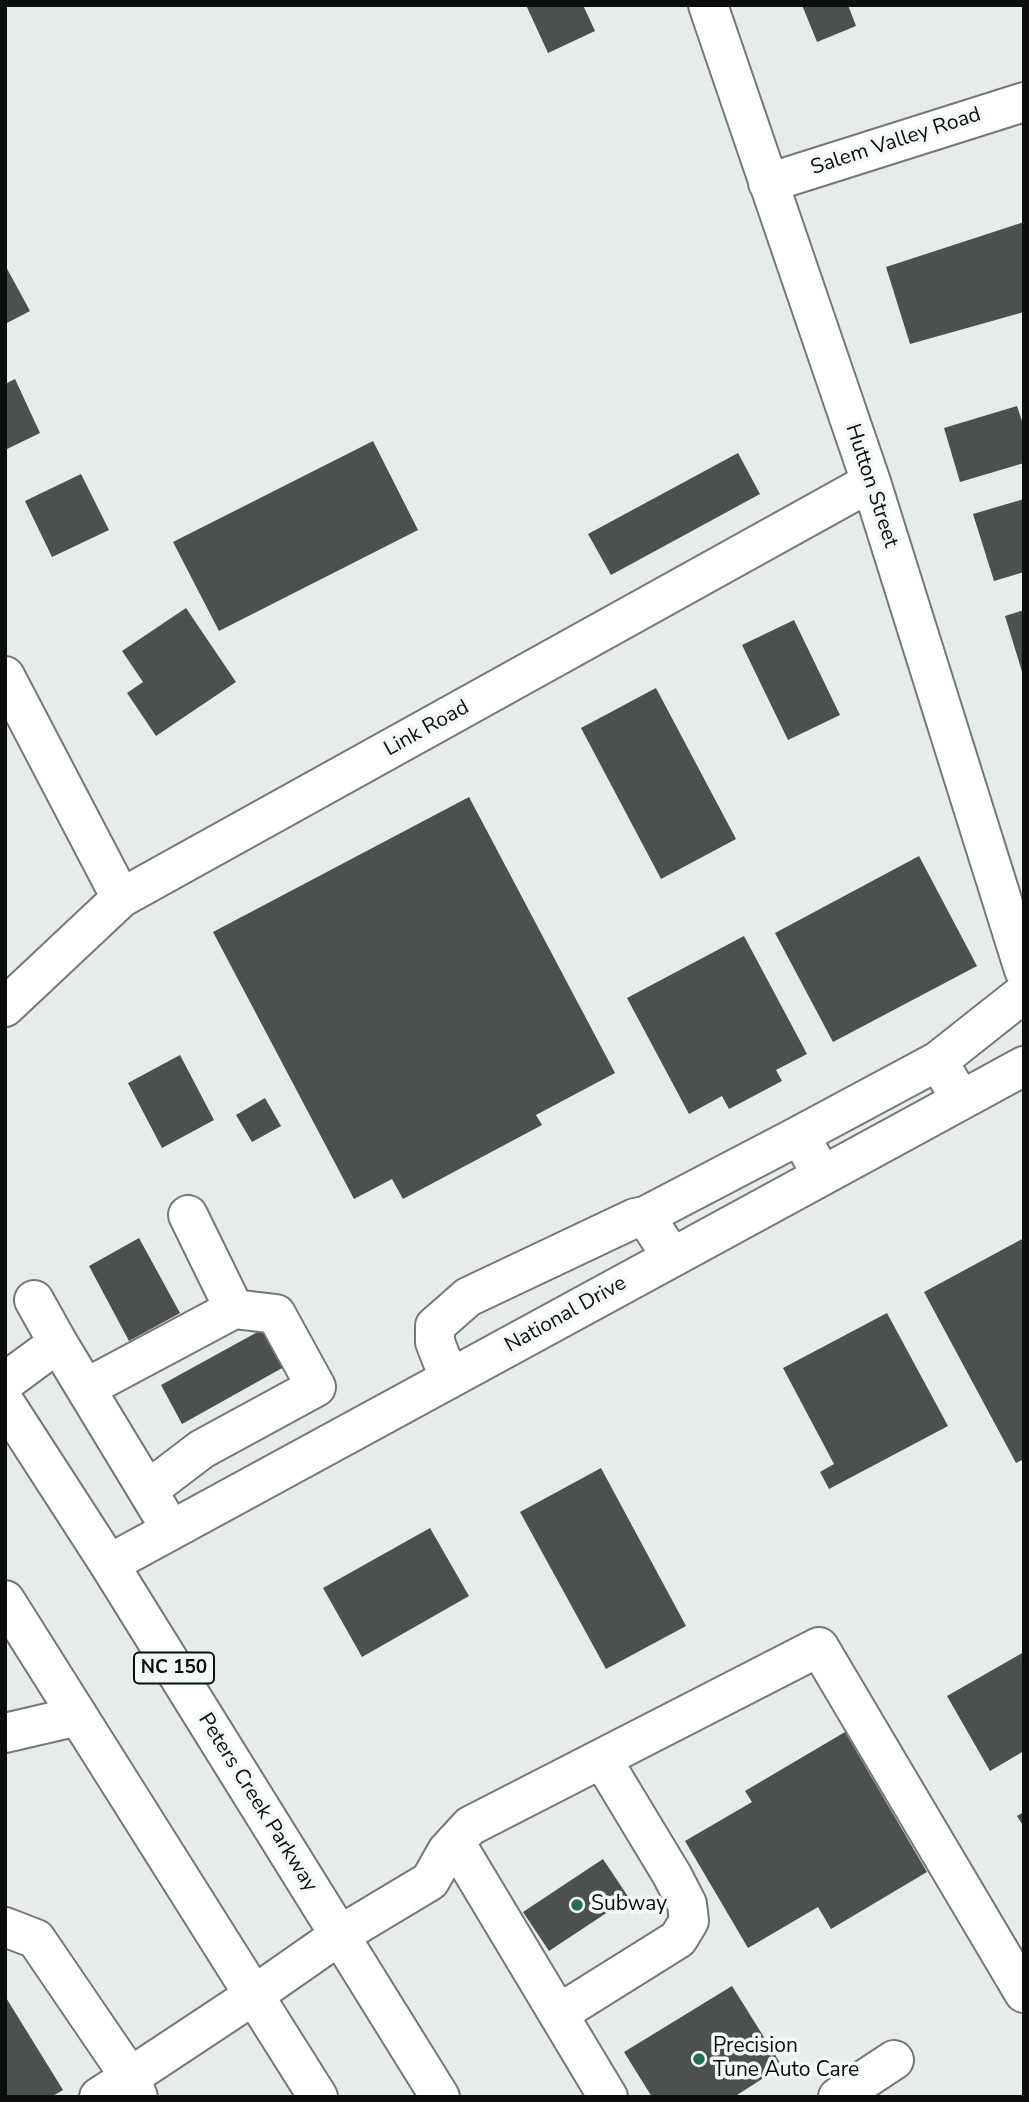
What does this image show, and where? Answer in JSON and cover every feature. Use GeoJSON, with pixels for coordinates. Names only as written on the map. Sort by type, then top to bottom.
{"type":"FeatureCollection","features":[{"type":"Feature","properties":{"kind":"street","name":"Hutton Street"},"geometry":{"type":"LineString","coordinates":[[708,5],[871,482],[1020,948]]}},
{"type":"Feature","properties":{"kind":"street","name":"Salem Valley Road"},"geometry":{"type":"LineString","coordinates":[[768,183],[1024,102]]}},
{"type":"Feature","properties":{"kind":"street","name":"Link Road"},"geometry":{"type":"LineString","coordinates":[[5,1007],[121,898],[871,482]]}},
{"type":"Feature","properties":{"kind":"street"},"geometry":{"type":"LineString","coordinates":[[5,676],[121,898]]}},
{"type":"Feature","properties":{"kind":"street"},"geometry":{"type":"LineString","coordinates":[[449,1378],[435,1342],[435,1326],[468,1297],[621,1224],[645,1216],[938,1060],[1024,993]]}},
{"type":"Feature","properties":{"kind":"street"},"geometry":{"type":"LineString","coordinates":[[938,1060],[961,1100]]}},
{"type":"Feature","properties":{"kind":"street","name":"National Drive"},"geometry":{"type":"LineString","coordinates":[[109,1564],[1024,1066]]}},
{"type":"Feature","properties":{"kind":"street"},"geometry":{"type":"LineString","coordinates":[[800,1135],[822,1176]]}},
{"type":"Feature","properties":{"kind":"street"},"geometry":{"type":"LineString","coordinates":[[188,1215],[234,1309]]}},
{"type":"Feature","properties":{"kind":"street"},"geometry":{"type":"LineString","coordinates":[[645,1216],[672,1257]]}},
{"type":"Feature","properties":{"kind":"street"},"geometry":{"type":"LineString","coordinates":[[34,1300],[172,1529]]}},
{"type":"Feature","properties":{"kind":"street"},"geometry":{"type":"LineString","coordinates":[[86,1388],[234,1309],[276,1314],[342,1437]]}},
{"type":"Feature","properties":{"kind":"street"},"geometry":{"type":"LineString","coordinates":[[5,1382],[58,1343]]}},
{"type":"Feature","properties":{"kind":"street"},"geometry":{"type":"LineString","coordinates":[[148,1490],[202,1449],[316,1387]]}},
{"type":"Feature","properties":{"kind":"street","name":"Peters Creek Parkway"},"geometry":{"type":"LineString","coordinates":[[5,1403],[109,1564],[440,2097]]}},
{"type":"Feature","properties":{"kind":"street"},"geometry":{"type":"LineString","coordinates":[[5,1600],[318,2097]]}},
{"type":"Feature","properties":{"kind":"street"},"geometry":{"type":"LineString","coordinates":[[5,1927],[36,1939],[122,2090],[340,1935],[430,1881],[447,1852],[470,1826],[820,1647],[1024,1993]]}},
{"type":"Feature","properties":{"kind":"street"},"geometry":{"type":"LineString","coordinates":[[5,1732],[78,1716]]}},
{"type":"Feature","properties":{"kind":"street"},"geometry":{"type":"LineString","coordinates":[[558,2014],[678,1939],[689,1922],[687,1904],[672,1875],[602,1759]]}},
{"type":"Feature","properties":{"kind":"street"},"geometry":{"type":"LineString","coordinates":[[455,1842],[608,2097]]}},
{"type":"Feature","properties":{"kind":"street"},"geometry":{"type":"LineString","coordinates":[[838,2097],[894,2060]]}},
{"type":"Feature","properties":{"kind":"building"},"geometry":{"type":"Polygon","coordinates":[[[526,5],[583,5],[595,31],[548,53],[526,5]]]}},
{"type":"Feature","properties":{"kind":"building"},"geometry":{"type":"Polygon","coordinates":[[[802,5],[848,5],[856,26],[817,42],[802,5]]]}},
{"type":"Feature","properties":{"kind":"building"},"geometry":{"type":"Polygon","coordinates":[[[1024,222],[1024,312],[910,344],[886,267],[1024,222]]]}},
{"type":"Feature","properties":{"kind":"building"},"geometry":{"type":"Polygon","coordinates":[[[5,265],[30,311],[5,324],[5,265]]]}},
{"type":"Feature","properties":{"kind":"building"},"geometry":{"type":"Polygon","coordinates":[[[15,379],[40,433],[5,450],[5,384],[15,379]]]}},
{"type":"Feature","properties":{"kind":"building"},"geometry":{"type":"Polygon","coordinates":[[[1017,406],[1024,427],[1024,463],[960,482],[944,428],[1017,406]]]}},
{"type":"Feature","properties":{"kind":"building"},"geometry":{"type":"Polygon","coordinates":[[[373,441],[418,530],[219,631],[173,542],[373,441]]]}},
{"type":"Feature","properties":{"kind":"building"},"geometry":{"type":"Polygon","coordinates":[[[738,453],[760,494],[611,575],[588,534],[738,453]]]}},
{"type":"Feature","properties":{"kind":"building"},"geometry":{"type":"Polygon","coordinates":[[[81,474],[109,530],[52,557],[25,501],[81,474]]]}},
{"type":"Feature","properties":{"kind":"building"},"geometry":{"type":"Polygon","coordinates":[[[1024,499],[1024,572],[994,581],[973,514],[1024,499]]]}},
{"type":"Feature","properties":{"kind":"building"},"geometry":{"type":"Polygon","coordinates":[[[186,608],[236,682],[156,736],[127,693],[143,682],[122,651],[186,608]]]}},
{"type":"Feature","properties":{"kind":"building"},"geometry":{"type":"Polygon","coordinates":[[[1024,610],[1024,675],[1023,675],[1005,616],[1024,610]]]}},
{"type":"Feature","properties":{"kind":"building"},"geometry":{"type":"Polygon","coordinates":[[[794,620],[840,715],[788,740],[742,645],[794,620]]]}},
{"type":"Feature","properties":{"kind":"building"},"geometry":{"type":"Polygon","coordinates":[[[656,688],[736,839],[661,879],[581,728],[656,688]]]}},
{"type":"Feature","properties":{"kind":"building"},"geometry":{"type":"Polygon","coordinates":[[[469,797],[615,1073],[536,1115],[542,1125],[403,1199],[392,1179],[354,1199],[213,932],[469,797]]]}},
{"type":"Feature","properties":{"kind":"building"},"geometry":{"type":"Polygon","coordinates":[[[919,856],[977,966],[833,1042],[775,933],[919,856]]]}},
{"type":"Feature","properties":{"kind":"building"},"geometry":{"type":"Polygon","coordinates":[[[744,936],[807,1054],[776,1070],[782,1081],[729,1109],[722,1096],[689,1114],[627,998],[744,936]]]}},
{"type":"Feature","properties":{"kind":"building"},"geometry":{"type":"Polygon","coordinates":[[[180,1055],[214,1120],[162,1148],[128,1083],[180,1055]]]}},
{"type":"Feature","properties":{"kind":"building"},"geometry":{"type":"Polygon","coordinates":[[[265,1098],[281,1126],[252,1142],[236,1115],[265,1098]]]}},
{"type":"Feature","properties":{"kind":"building"},"geometry":{"type":"Polygon","coordinates":[[[139,1238],[180,1313],[129,1341],[89,1266],[139,1238]]]}},
{"type":"Feature","properties":{"kind":"building"},"geometry":{"type":"Polygon","coordinates":[[[1024,1238],[1024,1459],[1016,1463],[924,1292],[1024,1238]]]}},
{"type":"Feature","properties":{"kind":"building"},"geometry":{"type":"Polygon","coordinates":[[[887,1313],[948,1426],[829,1489],[820,1472],[834,1464],[783,1368],[887,1313]]]}},
{"type":"Feature","properties":{"kind":"building"},"geometry":{"type":"Polygon","coordinates":[[[263,1329],[284,1367],[182,1424],[161,1385],[263,1329]]]}},
{"type":"Feature","properties":{"kind":"building"},"geometry":{"type":"Polygon","coordinates":[[[601,1468],[686,1626],[606,1669],[520,1512],[601,1468]]]}},
{"type":"Feature","properties":{"kind":"building"},"geometry":{"type":"Polygon","coordinates":[[[430,1528],[469,1596],[362,1657],[323,1588],[430,1528]]]}},
{"type":"Feature","properties":{"kind":"building"},"geometry":{"type":"Polygon","coordinates":[[[1024,1652],[1024,1751],[990,1771],[947,1696],[1024,1652]]]}},
{"type":"Feature","properties":{"kind":"building"},"geometry":{"type":"Polygon","coordinates":[[[845,1732],[927,1872],[831,1929],[818,1907],[748,1948],[685,1841],[752,1802],[745,1791],[845,1732]]]}},
{"type":"Feature","properties":{"kind":"building"},"geometry":{"type":"Polygon","coordinates":[[[1024,1812],[1024,1827],[1017,1816],[1024,1812]]]}},
{"type":"Feature","properties":{"kind":"building"},"geometry":{"type":"Polygon","coordinates":[[[603,1859],[629,1898],[549,1951],[523,1912],[603,1859]]]}},
{"type":"Feature","properties":{"kind":"building"},"geometry":{"type":"Polygon","coordinates":[[[732,1986],[782,2066],[734,2097],[652,2097],[624,2052],[732,1986]]]}},
{"type":"Feature","properties":{"kind":"building"},"geometry":{"type":"Polygon","coordinates":[[[5,1996],[63,2090],[51,2097],[5,2097],[5,1996]]]}},
{"type":"Feature","properties":{"kind":"place","name":"Subway"},"geometry":{"type":"Point","coordinates":[577,1905]}},
{"type":"Feature","properties":{"kind":"place","name":"Precision Tune Auto Care"},"geometry":{"type":"Point","coordinates":[699,2059]}}]}
